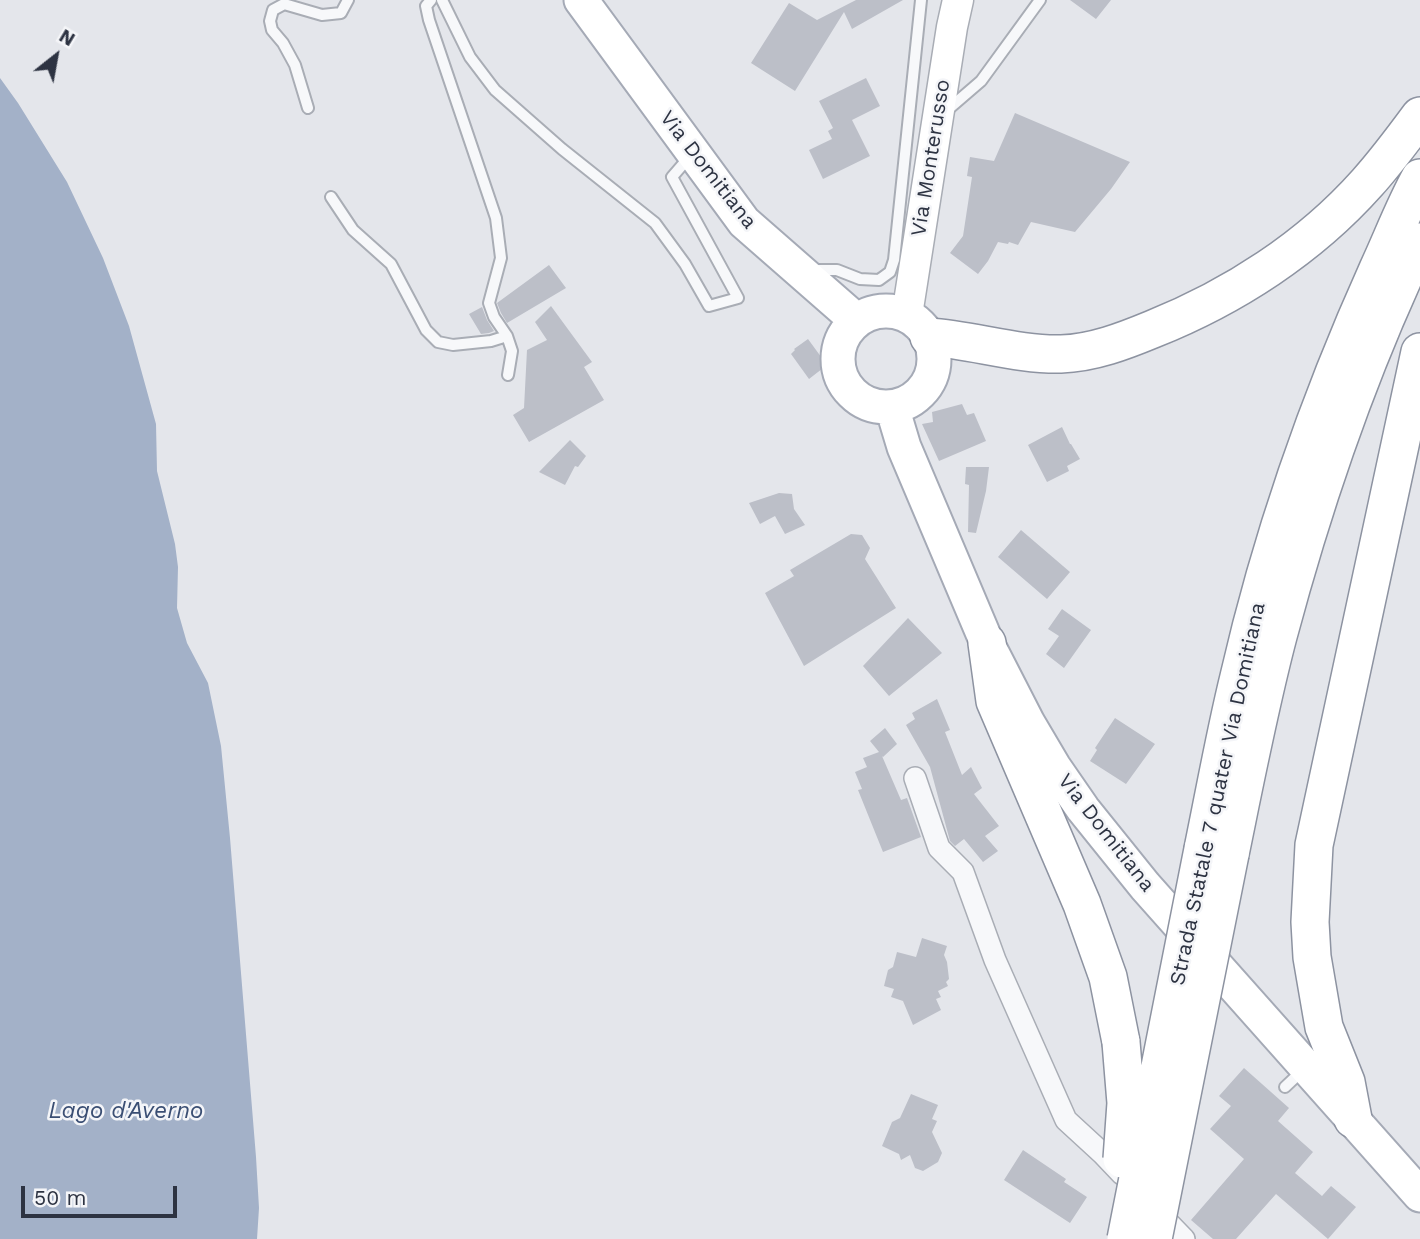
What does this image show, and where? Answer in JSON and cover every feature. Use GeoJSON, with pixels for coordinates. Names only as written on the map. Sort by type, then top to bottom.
{"type":"FeatureCollection","features":[{"type":"Feature","properties":{"kind":"highway"},"geometry":{"type":"LineString","coordinates":[[918,326],[1034,352],[1060,354],[1084,352],[1111,345],[1167,323],[1240,286],[1309,239],[1367,184],[1420,116]]}},
{"type":"Feature","properties":{"kind":"highway","name":"Strada Statale 7 quater Via Domitiana"},"geometry":{"type":"LineString","coordinates":[[1166,1106],[1217,851],[1238,678],[1253,620],[1316,419],[1363,302],[1420,178]]}},
{"type":"Feature","properties":{"kind":"highway","name":"Strada Statale 7 quater Via Domitiana"},"geometry":{"type":"LineString","coordinates":[[1217,851],[1312,524],[1358,387],[1400,283],[1420,242]]}},
{"type":"Feature","properties":{"kind":"highway"},"geometry":{"type":"LineString","coordinates":[[1353,1119],[1346,1082],[1324,1027],[1311,957],[1314,845],[1420,352]]}},
{"type":"Feature","properties":{"kind":"highway"},"geometry":{"type":"LineString","coordinates":[[987,643],[995,701],[1082,904],[1108,977],[1121,1042],[1126,1103],[1118,1211],[1126,1239]]}},
{"type":"Feature","properties":{"kind":"highway"},"geometry":{"type":"LineString","coordinates":[[1126,1239],[1166,1106]]}},
{"type":"Feature","properties":{"kind":"highway"},"geometry":{"type":"LineString","coordinates":[[1153,1239],[1166,1106]]}},
{"type":"Feature","properties":{"kind":"main road","name":"Via Domitiana"},"geometry":{"type":"LineString","coordinates":[[581,0],[744,222],[856,320]]}},
{"type":"Feature","properties":{"kind":"main road"},"geometry":{"type":"LineString","coordinates":[[881,310],[894,311],[918,326],[933,349],[934,363],[931,376],[916,397],[905,404],[879,407],[867,404],[847,388],[837,365],[838,352],[847,329],[856,320],[881,310]]}},
{"type":"Feature","properties":{"kind":"main road","name":"Via Domitiana"},"geometry":{"type":"LineString","coordinates":[[892,407],[904,447],[987,643],[1028,723],[1054,766],[1083,809],[1296,1077],[1353,1119],[1420,1195]]}},
{"type":"Feature","properties":{"kind":"street","name":"Via Monterusso"},"geometry":{"type":"LineString","coordinates":[[918,326],[937,119],[958,0]]}},
{"type":"Feature","properties":{"kind":"street"},"geometry":{"type":"LineString","coordinates":[[915,778],[939,848],[963,872],[995,960],[1066,1119],[1184,1239]]}},
{"type":"Feature","properties":{"kind":"lane"},"geometry":{"type":"LineString","coordinates":[[308,108],[295,65],[272,30],[270,21],[273,10],[284,4],[322,15],[341,13],[348,0]]}},
{"type":"Feature","properties":{"kind":"lane"},"geometry":{"type":"LineString","coordinates":[[431,0],[426,6],[429,20],[496,218],[501,258],[489,303],[512,351],[508,375]]}},
{"type":"Feature","properties":{"kind":"lane"},"geometry":{"type":"LineString","coordinates":[[442,0],[470,57],[495,90],[562,149],[655,223],[685,264],[709,306],[738,298],[673,177],[693,153]]}},
{"type":"Feature","properties":{"kind":"lane"},"geometry":{"type":"LineString","coordinates":[[809,279],[819,270],[837,270],[860,279],[879,279],[890,272],[894,260],[921,0]]}},
{"type":"Feature","properties":{"kind":"lane"},"geometry":{"type":"LineString","coordinates":[[937,119],[981,81],[1040,0]]}},
{"type":"Feature","properties":{"kind":"lane"},"geometry":{"type":"LineString","coordinates":[[331,197],[353,230],[391,264],[426,330],[438,342],[453,345],[491,341],[507,336]]}},
{"type":"Feature","properties":{"kind":"water","name":"Lago d'Averno"},"geometry":{"type":"Polygon","coordinates":[[[0,78],[67,182],[103,258],[129,326],[156,424],[157,471],[178,567],[177,608],[187,643],[208,683],[221,746],[256,1157],[259,1208],[257,1239],[0,1239],[0,78]]]}},
{"type":"Feature","properties":{"kind":"building"},"geometry":{"type":"Polygon","coordinates":[[[856,0],[903,0],[852,29],[844,12],[795,91],[751,63],[789,3],[817,20],[856,0]]]}},
{"type":"Feature","properties":{"kind":"building"},"geometry":{"type":"Polygon","coordinates":[[[1070,0],[1111,0],[1096,19],[1070,0]]]}},
{"type":"Feature","properties":{"kind":"building"},"geometry":{"type":"Polygon","coordinates":[[[866,78],[880,106],[852,120],[870,156],[823,179],[809,150],[832,139],[828,131],[833,128],[819,101],[866,78]]]}},
{"type":"Feature","properties":{"kind":"building"},"geometry":{"type":"Polygon","coordinates":[[[1015,113],[1130,162],[1075,232],[1031,222],[1018,245],[998,242],[978,274],[950,253],[963,236],[972,177],[967,176],[970,157],[994,161],[1015,113]]]}},
{"type":"Feature","properties":{"kind":"building"},"geometry":{"type":"Polygon","coordinates":[[[549,265],[566,288],[507,323],[497,303],[549,265]]]}},
{"type":"Feature","properties":{"kind":"building"},"geometry":{"type":"Polygon","coordinates":[[[551,306],[592,362],[584,367],[604,400],[529,442],[513,415],[524,408],[527,350],[547,340],[535,322],[551,306]]]}},
{"type":"Feature","properties":{"kind":"building"},"geometry":{"type":"Polygon","coordinates":[[[482,307],[494,331],[481,334],[469,314],[482,307]]]}},
{"type":"Feature","properties":{"kind":"building"},"geometry":{"type":"Polygon","coordinates":[[[808,339],[827,365],[809,379],[791,354],[808,339]]]}},
{"type":"Feature","properties":{"kind":"building"},"geometry":{"type":"Polygon","coordinates":[[[962,404],[967,415],[974,413],[986,441],[939,461],[922,424],[933,422],[932,412],[962,404]]]}},
{"type":"Feature","properties":{"kind":"building"},"geometry":{"type":"Polygon","coordinates":[[[1062,427],[1080,459],[1067,466],[1069,471],[1047,482],[1028,445],[1062,427]]]}},
{"type":"Feature","properties":{"kind":"building"},"geometry":{"type":"Polygon","coordinates":[[[570,440],[586,456],[578,467],[575,466],[565,485],[539,472],[570,440]]]}},
{"type":"Feature","properties":{"kind":"building"},"geometry":{"type":"Polygon","coordinates":[[[966,467],[989,467],[976,533],[968,532],[969,485],[965,484],[966,467]]]}},
{"type":"Feature","properties":{"kind":"building"},"geometry":{"type":"Polygon","coordinates":[[[779,493],[792,494],[794,509],[805,525],[785,534],[775,516],[760,524],[749,503],[779,493]]]}},
{"type":"Feature","properties":{"kind":"building"},"geometry":{"type":"Polygon","coordinates":[[[1021,530],[1070,572],[1047,599],[998,557],[1021,530]]]}},
{"type":"Feature","properties":{"kind":"building"},"geometry":{"type":"Polygon","coordinates":[[[851,534],[862,535],[870,548],[865,559],[896,608],[804,666],[765,593],[794,576],[790,570],[851,534]]]}},
{"type":"Feature","properties":{"kind":"building"},"geometry":{"type":"Polygon","coordinates":[[[1062,609],[1091,630],[1064,668],[1046,654],[1059,636],[1048,629],[1062,609]]]}},
{"type":"Feature","properties":{"kind":"building"},"geometry":{"type":"Polygon","coordinates":[[[908,618],[942,653],[889,696],[863,666],[908,618]]]}},
{"type":"Feature","properties":{"kind":"building"},"geometry":{"type":"Polygon","coordinates":[[[937,699],[950,730],[945,732],[962,775],[971,767],[982,788],[974,794],[999,826],[985,836],[998,851],[983,862],[964,839],[955,846],[950,841],[930,767],[906,725],[915,719],[912,713],[937,699]]]}},
{"type":"Feature","properties":{"kind":"building"},"geometry":{"type":"Polygon","coordinates":[[[1115,718],[1155,744],[1126,784],[1090,761],[1097,750],[1095,748],[1115,718]]]}},
{"type":"Feature","properties":{"kind":"building"},"geometry":{"type":"Polygon","coordinates":[[[885,728],[897,744],[882,756],[901,800],[907,798],[921,837],[883,852],[858,790],[862,789],[855,772],[867,767],[863,758],[879,752],[870,741],[885,728]]]}},
{"type":"Feature","properties":{"kind":"building"},"geometry":{"type":"Polygon","coordinates":[[[922,938],[947,946],[944,955],[949,979],[946,982],[948,986],[938,991],[941,997],[936,999],[941,1010],[913,1025],[903,1001],[891,997],[894,989],[884,986],[897,952],[916,957],[922,938]]]}},
{"type":"Feature","properties":{"kind":"building"},"geometry":{"type":"Polygon","coordinates":[[[1244,1068],[1289,1108],[1278,1121],[1313,1152],[1295,1173],[1322,1196],[1331,1186],[1356,1207],[1328,1239],[1276,1194],[1236,1239],[1213,1239],[1191,1220],[1244,1159],[1210,1129],[1231,1106],[1219,1096],[1244,1068]]]}},
{"type":"Feature","properties":{"kind":"building"},"geometry":{"type":"Polygon","coordinates":[[[911,1094],[938,1105],[932,1119],[937,1121],[932,1132],[942,1153],[938,1162],[923,1171],[915,1168],[910,1155],[901,1160],[899,1154],[882,1146],[892,1122],[900,1118],[911,1094]]]}},
{"type":"Feature","properties":{"kind":"building"},"geometry":{"type":"Polygon","coordinates":[[[1023,1150],[1087,1197],[1070,1223],[1004,1180],[1023,1150]]]}}]}
